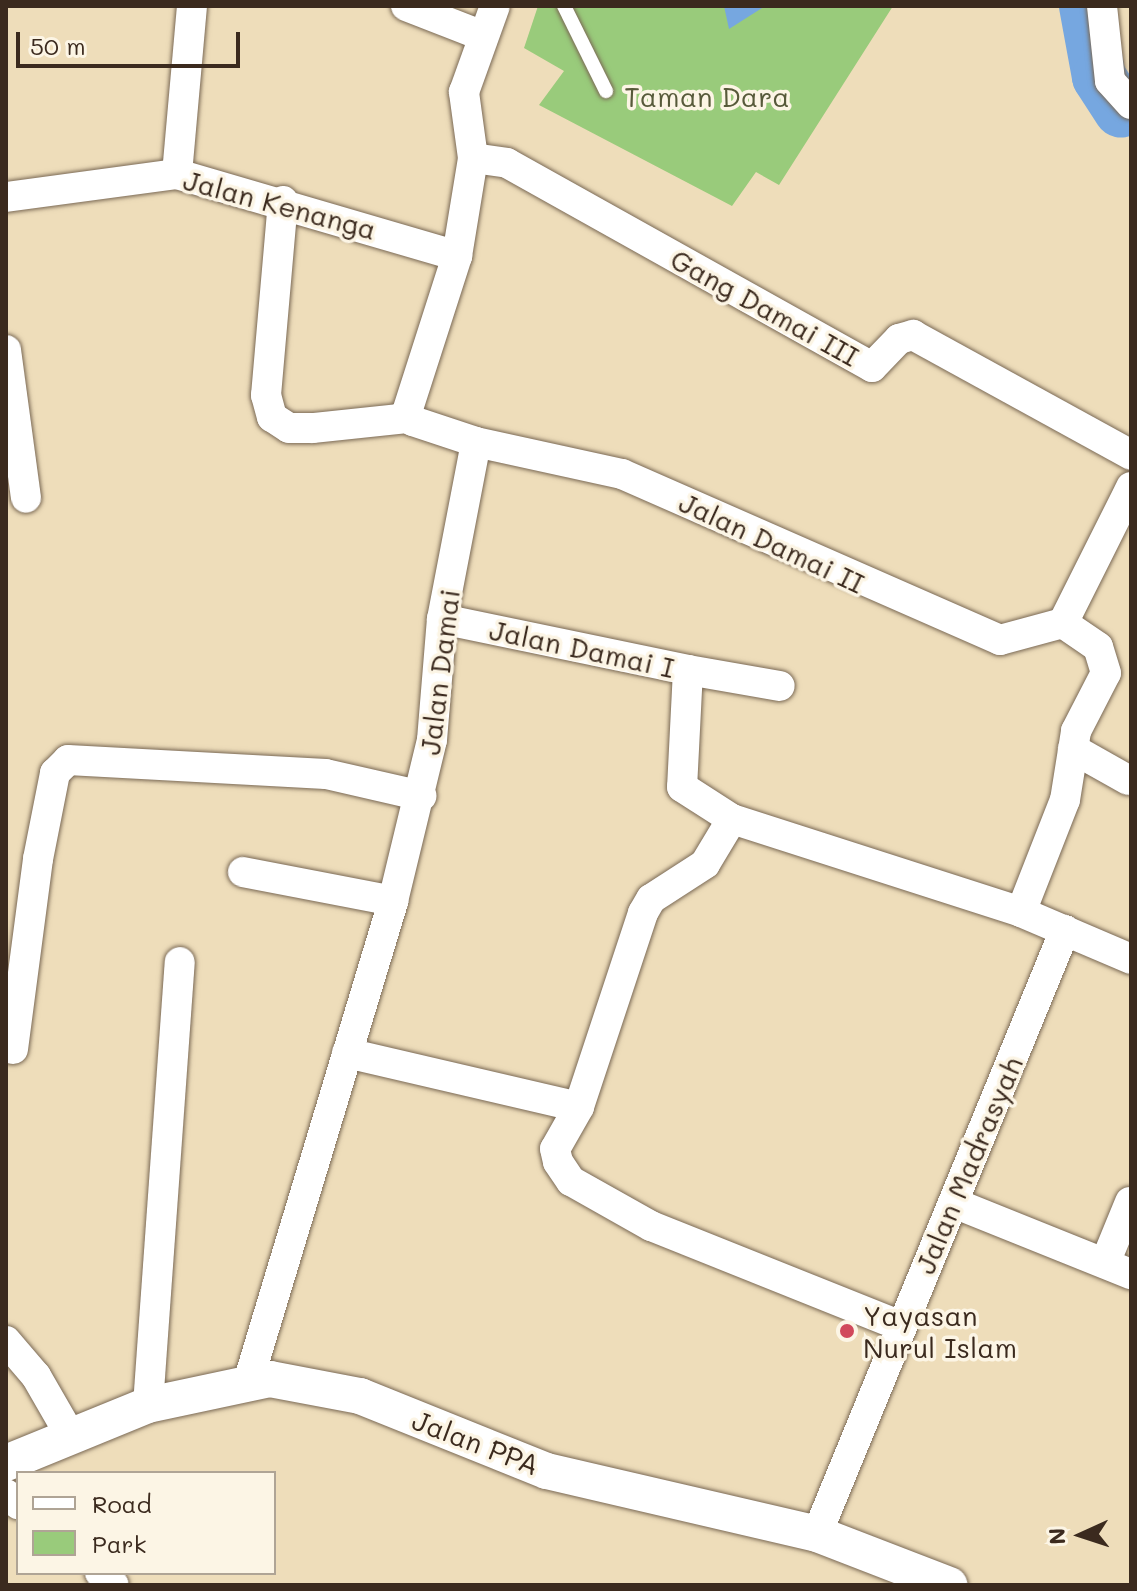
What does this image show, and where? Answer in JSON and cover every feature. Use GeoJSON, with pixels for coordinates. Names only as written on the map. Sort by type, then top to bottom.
{"type":"FeatureCollection","features":[{"type":"Feature","properties":{"kind":"street"},"geometry":{"type":"LineString","coordinates":[[177,174],[192,6]]}},
{"type":"Feature","properties":{"kind":"street"},"geometry":{"type":"LineString","coordinates":[[406,6],[483,36]]}},
{"type":"Feature","properties":{"kind":"street"},"geometry":{"type":"LineString","coordinates":[[408,418],[457,256],[473,158],[464,92],[495,6]]}},
{"type":"Feature","properties":{"kind":"street"},"geometry":{"type":"LineString","coordinates":[[1102,6],[1110,81],[1131,104]]}},
{"type":"Feature","properties":{"kind":"street","name":"Gang Damai III"},"geometry":{"type":"LineString","coordinates":[[473,158],[507,163],[872,367],[899,339],[913,335],[1131,455]]}},
{"type":"Feature","properties":{"kind":"street","name":"Jalan Kenanga"},"geometry":{"type":"LineString","coordinates":[[6,197],[177,174],[283,201],[457,256]]}},
{"type":"Feature","properties":{"kind":"street"},"geometry":{"type":"LineString","coordinates":[[283,201],[266,395],[272,417],[289,428],[408,418],[476,442]]}},
{"type":"Feature","properties":{"kind":"street"},"geometry":{"type":"LineString","coordinates":[[6,350],[26,498]]}},
{"type":"Feature","properties":{"kind":"street","name":"Jalan Damai"},"geometry":{"type":"LineString","coordinates":[[249,1379],[422,796],[442,619],[476,442]]}},
{"type":"Feature","properties":{"kind":"street","name":"Jalan Damai II"},"geometry":{"type":"LineString","coordinates":[[476,442],[622,474],[1000,640],[1063,623]]}},
{"type":"Feature","properties":{"kind":"street"},"geometry":{"type":"LineString","coordinates":[[1021,912],[1065,800],[1073,749],[1105,661],[1063,623],[1131,487]]}},
{"type":"Feature","properties":{"kind":"street","name":"Jalan Damai I"},"geometry":{"type":"LineString","coordinates":[[442,619],[688,670],[680,785],[732,819],[1021,912],[1131,959]]}},
{"type":"Feature","properties":{"kind":"street"},"geometry":{"type":"LineString","coordinates":[[688,670],[780,686]]}},
{"type":"Feature","properties":{"kind":"street"},"geometry":{"type":"LineString","coordinates":[[1073,749],[1128,780]]}},
{"type":"Feature","properties":{"kind":"street"},"geometry":{"type":"LineString","coordinates":[[13,1049],[38,859],[55,773],[68,760],[326,774],[422,796]]}},
{"type":"Feature","properties":{"kind":"street"},"geometry":{"type":"LineString","coordinates":[[732,819],[705,864],[651,899],[643,913],[579,1107],[555,1149],[571,1181],[736,1265],[899,1325]]}},
{"type":"Feature","properties":{"kind":"street"},"geometry":{"type":"LineString","coordinates":[[243,872],[393,901]]}},
{"type":"Feature","properties":{"kind":"street","name":"Jalan Madrasyah"},"geometry":{"type":"LineString","coordinates":[[817,1534],[899,1325],[954,1203],[1065,930]]}},
{"type":"Feature","properties":{"kind":"street"},"geometry":{"type":"LineString","coordinates":[[148,1405],[180,962]]}},
{"type":"Feature","properties":{"kind":"street"},"geometry":{"type":"LineString","coordinates":[[347,1053],[579,1107]]}},
{"type":"Feature","properties":{"kind":"street"},"geometry":{"type":"LineString","coordinates":[[954,1203],[1118,1269],[1130,1202]]}},
{"type":"Feature","properties":{"kind":"street"},"geometry":{"type":"LineString","coordinates":[[6,1341],[36,1376],[70,1435]]}},
{"type":"Feature","properties":{"kind":"street","name":"Jalan PPA"},"geometry":{"type":"LineString","coordinates":[[6,1463],[148,1405],[249,1379],[360,1396],[547,1471],[817,1534],[949,1585]]}},
{"type":"Feature","properties":{"kind":"lane"},"geometry":{"type":"LineString","coordinates":[[564,6],[606,91]]}},
{"type":"Feature","properties":{"kind":"green space","name":"Taman Dara"},"geometry":{"type":"Polygon","coordinates":[[[538,6],[893,6],[779,185],[756,172],[732,206],[539,105],[564,71],[524,48],[538,6]]]}},
{"type":"Feature","properties":{"kind":"water"},"geometry":{"type":"Polygon","coordinates":[[[724,6],[765,6],[729,29],[724,6]]]}},
{"type":"Feature","properties":{"kind":"waterway"},"geometry":{"type":"LineString","coordinates":[[1086,6],[1099,77],[1121,111]]}},
{"type":"Feature","properties":{"kind":"place","name":"Yayasan Nurul Islam"},"geometry":{"type":"Point","coordinates":[847,1331]}}]}
